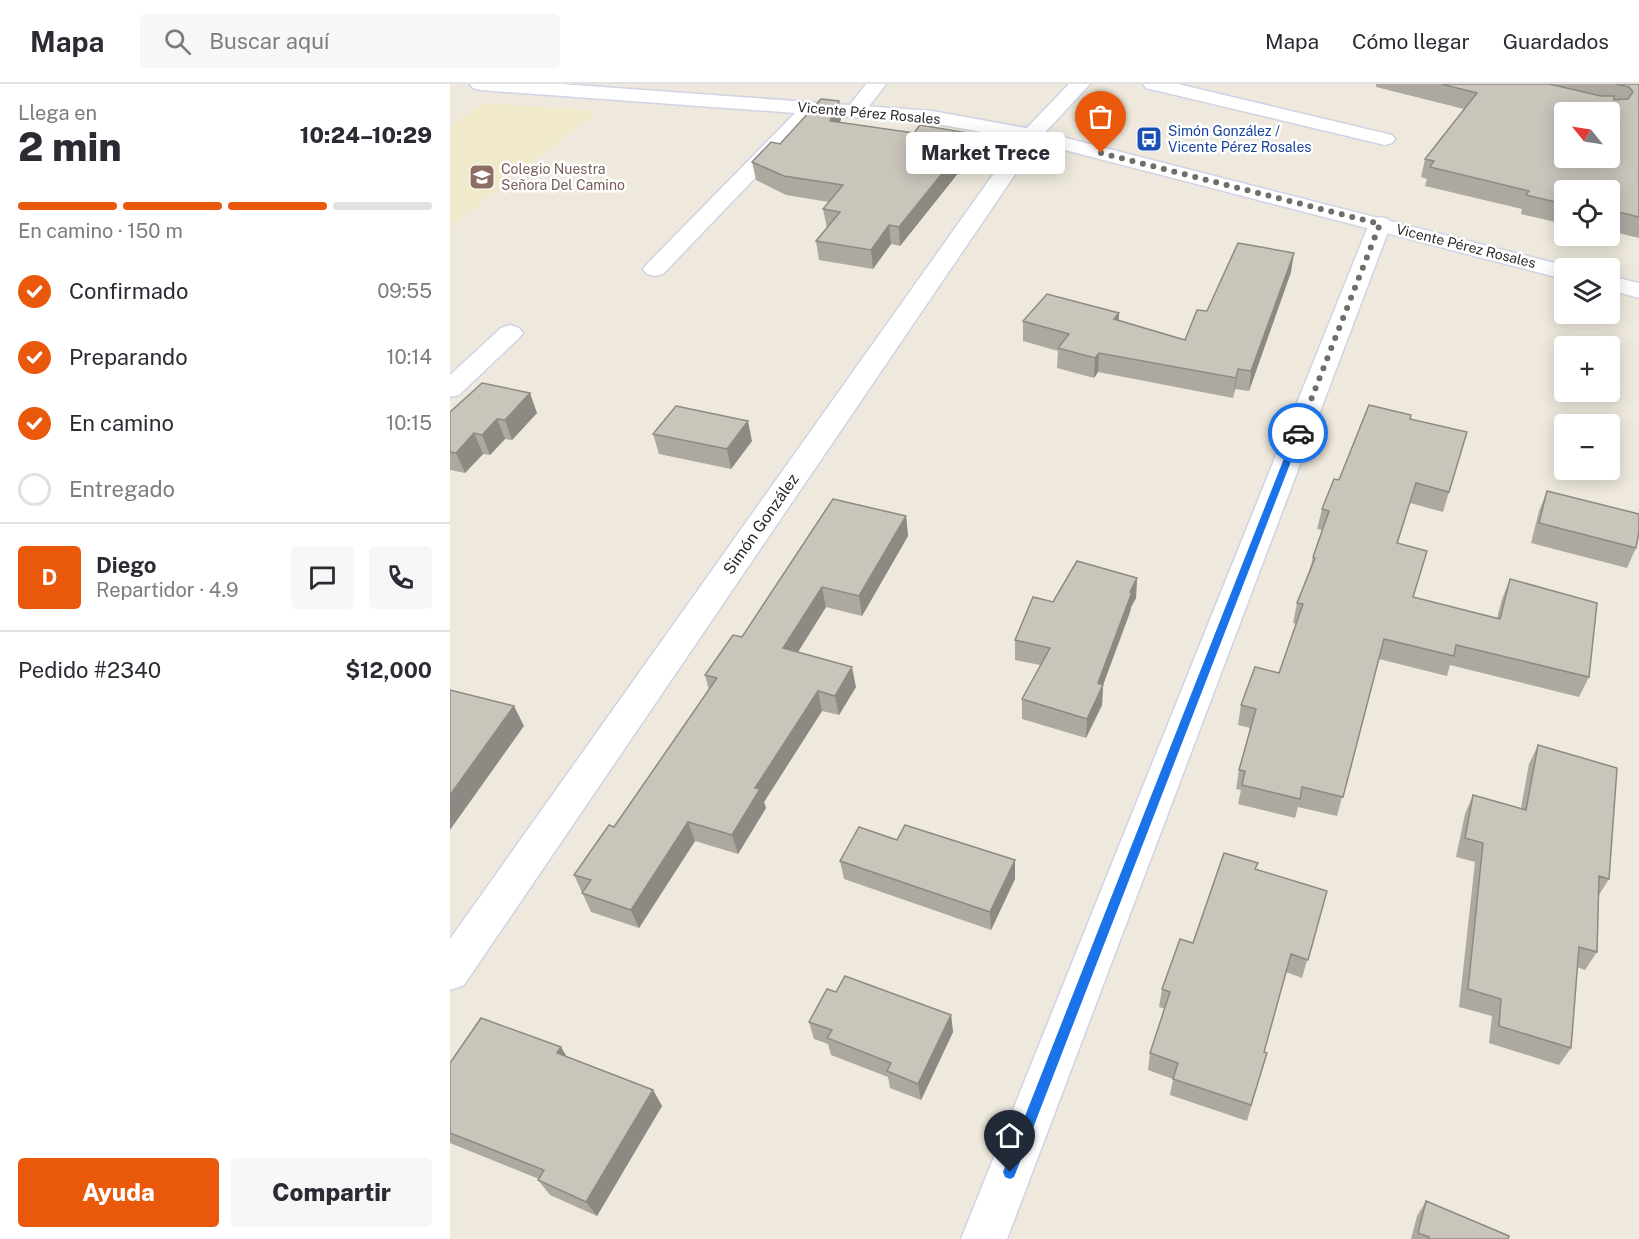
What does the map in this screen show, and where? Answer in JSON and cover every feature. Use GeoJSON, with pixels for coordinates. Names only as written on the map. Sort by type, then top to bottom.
{"type":"FeatureCollection","features":[{"type":"Feature","properties":{"kind":"street","name":"Vicente Pérez Rosales"},"geometry":{"type":"LineString","coordinates":[[480,84],[909,113],[1031,135],[1554,269]]}},
{"type":"Feature","properties":{"kind":"street"},"geometry":{"type":"LineString","coordinates":[[856,110],[876,84]]}},
{"type":"Feature","properties":{"kind":"street","name":"Simón González"},"geometry":{"type":"LineString","coordinates":[[450,972],[1031,135],[1080,84]]}},
{"type":"Feature","properties":{"kind":"street"},"geometry":{"type":"LineString","coordinates":[[1153,84],[1385,139]]}},
{"type":"Feature","properties":{"kind":"street"},"geometry":{"type":"LineString","coordinates":[[655,269],[811,108]]}},
{"type":"Feature","properties":{"kind":"street"},"geometry":{"type":"LineString","coordinates":[[984,1239],[1380,224]]}},
{"type":"Feature","properties":{"kind":"street"},"geometry":{"type":"LineString","coordinates":[[1620,286],[1639,291]]}},
{"type":"Feature","properties":{"kind":"street"},"geometry":{"type":"LineString","coordinates":[[450,388],[510,333]]}},
{"type":"Feature","properties":{"kind":"street"},"geometry":{"type":"LineString","coordinates":[[450,357],[480,361]]}},
{"type":"Feature","properties":{"kind":"shaded area","name":"Colegio Nuestra Señora Del Camino"},"geometry":{"type":"Polygon","coordinates":[[[483,103],[598,111],[450,227],[450,127],[483,103]]]}},
{"type":"Feature","properties":{"kind":"building"},"geometry":{"type":"Polygon","coordinates":[[[1441,84],[1549,84],[1601,96],[1614,96],[1614,100],[1628,99],[1633,92],[1629,87],[1616,84],[1639,84],[1639,217],[1620,212],[1620,180],[1554,180],[1554,202],[1526,195],[1529,191],[1430,167],[1434,161],[1425,159],[1477,93],[1441,84]]]}},
{"type":"Feature","properties":{"kind":"building"},"geometry":{"type":"Polygon","coordinates":[[[821,99],[839,101],[830,121],[914,133],[920,125],[974,134],[899,227],[889,225],[871,250],[816,241],[840,212],[823,209],[843,185],[784,176],[752,162],[771,142],[780,144],[821,99]]]}},
{"type":"Feature","properties":{"kind":"building"},"geometry":{"type":"Polygon","coordinates":[[[1238,243],[1294,253],[1251,371],[1238,369],[1236,378],[1099,353],[1095,358],[1058,348],[1069,334],[1023,321],[1047,294],[1119,313],[1114,319],[1185,340],[1197,310],[1207,311],[1238,243]]]}},
{"type":"Feature","properties":{"kind":"building"},"geometry":{"type":"Polygon","coordinates":[[[482,383],[530,393],[505,420],[497,419],[482,435],[474,433],[456,453],[450,452],[450,412],[482,383]]]}},
{"type":"Feature","properties":{"kind":"building"},"geometry":{"type":"Polygon","coordinates":[[[1369,405],[1411,415],[1410,419],[1467,432],[1449,492],[1416,483],[1397,543],[1427,551],[1413,597],[1500,619],[1510,579],[1597,603],[1589,677],[1456,645],[1454,656],[1384,639],[1343,797],[1302,787],[1300,799],[1242,785],[1245,771],[1239,770],[1256,709],[1241,705],[1255,667],[1279,673],[1303,604],[1297,603],[1315,558],[1313,557],[1329,511],[1322,509],[1334,479],[1339,480],[1369,405]]]}},
{"type":"Feature","properties":{"kind":"building"},"geometry":{"type":"Polygon","coordinates":[[[676,406],[748,421],[727,449],[653,434],[676,406]]]}},
{"type":"Feature","properties":{"kind":"building"},"geometry":{"type":"Polygon","coordinates":[[[1547,491],[1639,514],[1636,548],[1539,523],[1547,491]]]}},
{"type":"Feature","properties":{"kind":"building"},"geometry":{"type":"Polygon","coordinates":[[[833,499],[906,516],[859,596],[822,587],[783,648],[852,667],[835,696],[818,691],[755,788],[760,789],[732,835],[688,822],[631,910],[582,893],[591,880],[574,875],[609,825],[614,827],[717,678],[705,675],[733,635],[742,637],[833,499]]]}},
{"type":"Feature","properties":{"kind":"building"},"geometry":{"type":"Polygon","coordinates":[[[1077,561],[1137,578],[1098,683],[1103,685],[1087,719],[1022,699],[1050,648],[1015,640],[1033,597],[1053,602],[1077,561]]]}},
{"type":"Feature","properties":{"kind":"building"},"geometry":{"type":"Polygon","coordinates":[[[450,690],[514,706],[450,795],[450,690]]]}},
{"type":"Feature","properties":{"kind":"building"},"geometry":{"type":"Polygon","coordinates":[[[1538,745],[1617,768],[1609,879],[1599,876],[1597,952],[1579,947],[1571,1048],[1499,1026],[1501,999],[1468,989],[1483,843],[1465,838],[1473,795],[1526,810],[1538,745]]]}},
{"type":"Feature","properties":{"kind":"building"},"geometry":{"type":"Polygon","coordinates":[[[905,825],[1015,860],[990,912],[840,861],[859,827],[897,840],[905,825]]]}},
{"type":"Feature","properties":{"kind":"building"},"geometry":{"type":"Polygon","coordinates":[[[1224,853],[1258,863],[1255,869],[1327,891],[1308,960],[1291,954],[1264,1052],[1267,1053],[1251,1105],[1173,1079],[1178,1063],[1150,1053],[1170,992],[1162,989],[1180,939],[1193,943],[1224,853]]]}},
{"type":"Feature","properties":{"kind":"building"},"geometry":{"type":"Polygon","coordinates":[[[845,976],[951,1015],[918,1084],[887,1071],[891,1063],[827,1038],[832,1030],[809,1022],[827,989],[836,992],[845,976]]]}},
{"type":"Feature","properties":{"kind":"building"},"geometry":{"type":"Polygon","coordinates":[[[481,1018],[561,1047],[557,1053],[653,1090],[586,1202],[538,1180],[544,1170],[450,1133],[450,1063],[481,1018]]]}},
{"type":"Feature","properties":{"kind":"building"},"geometry":{"type":"Polygon","coordinates":[[[1426,1201],[1509,1236],[1508,1239],[1428,1239],[1429,1237],[1418,1233],[1426,1201]]]}},
{"type":"Feature","properties":{"kind":"way so far"},"geometry":{"type":"LineString","coordinates":[[1101,153],[1380,224],[1298,433]]}},
{"type":"Feature","properties":{"kind":"place","name":"Simón González / Vicente Pérez Rosales"},"geometry":{"type":"Point","coordinates":[1149,139]}},
{"type":"Feature","properties":{"kind":"place","name":"Market Trece"},"geometry":{"type":"Point","coordinates":[1101,153]}},
{"type":"Feature","properties":{"kind":"place","name":"Colegio Nuestra Señora Del Camino"},"geometry":{"type":"Point","coordinates":[482,177]}},
{"type":"Feature","properties":{"kind":"route"},"geometry":{"type":"LineString","coordinates":[[1010,1172],[1298,433]]}}]}
